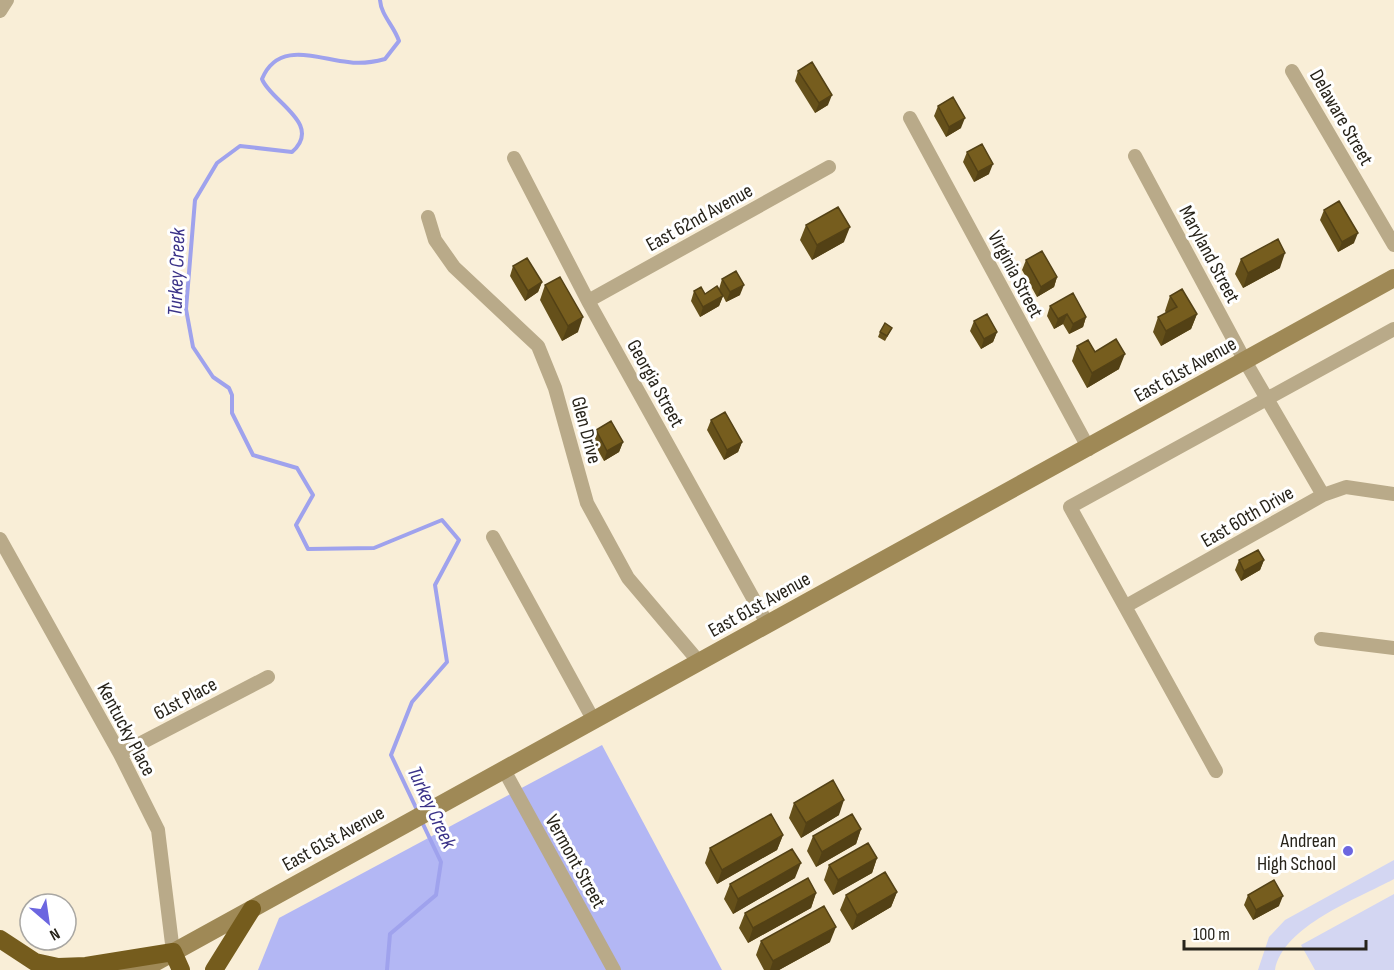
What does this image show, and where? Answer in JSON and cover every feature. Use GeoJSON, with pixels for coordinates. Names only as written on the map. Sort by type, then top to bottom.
{"type":"FeatureCollection","features":[{"type":"Feature","properties":{"kind":"highway"},"geometry":{"type":"LineString","coordinates":[[214,970],[252,909]]}},
{"type":"Feature","properties":{"kind":"highway"},"geometry":{"type":"LineString","coordinates":[[0,939],[35,962],[58,967],[86,966],[173,952],[181,970]]}},
{"type":"Feature","properties":{"kind":"main road","name":"East 61st Avenue"},"geometry":{"type":"LineString","coordinates":[[122,970],[130,966],[145,969],[1089,449],[1394,278]]}},
{"type":"Feature","properties":{"kind":"street"},"geometry":{"type":"LineString","coordinates":[[0,10],[7,0]]}},
{"type":"Feature","properties":{"kind":"street","name":"Delaware Street"},"geometry":{"type":"LineString","coordinates":[[1292,71],[1394,245]]}},
{"type":"Feature","properties":{"kind":"street","name":"Virginia Street"},"geometry":{"type":"LineString","coordinates":[[910,118],[1089,449]]}},
{"type":"Feature","properties":{"kind":"street","name":"Maryland Street"},"geometry":{"type":"LineString","coordinates":[[1135,156],[1245,361],[1323,495]]}},
{"type":"Feature","properties":{"kind":"street","name":"Georgia Street"},"geometry":{"type":"LineString","coordinates":[[514,158],[588,301],[768,625]]}},
{"type":"Feature","properties":{"kind":"street","name":"East 62nd Avenue"},"geometry":{"type":"LineString","coordinates":[[588,301],[829,167]]}},
{"type":"Feature","properties":{"kind":"street","name":"Glen Drive"},"geometry":{"type":"LineString","coordinates":[[428,217],[435,240],[454,267],[538,346],[555,388],[586,503],[628,578],[700,663]]}},
{"type":"Feature","properties":{"kind":"street"},"geometry":{"type":"LineString","coordinates":[[1216,771],[1070,507],[1394,328]]}},
{"type":"Feature","properties":{"kind":"street","name":"East 60th Drive"},"geometry":{"type":"LineString","coordinates":[[1126,606],[1323,495],[1346,487],[1394,494]]}},
{"type":"Feature","properties":{"kind":"street"},"geometry":{"type":"LineString","coordinates":[[493,537],[594,721]]}},
{"type":"Feature","properties":{"kind":"street","name":"Kentucky Place"},"geometry":{"type":"LineString","coordinates":[[0,539],[120,754],[158,830],[173,952]]}},
{"type":"Feature","properties":{"kind":"street"},"geometry":{"type":"LineString","coordinates":[[1322,639],[1394,648]]}},
{"type":"Feature","properties":{"kind":"street","name":"61st Place"},"geometry":{"type":"LineString","coordinates":[[120,754],[268,677]]}},
{"type":"Feature","properties":{"kind":"street","name":"Vermont Street"},"geometry":{"type":"LineString","coordinates":[[504,770],[614,970]]}},
{"type":"Feature","properties":{"kind":"shaded area"},"geometry":{"type":"Polygon","coordinates":[[[602,745],[722,970],[258,970],[279,918],[602,745]]]}},
{"type":"Feature","properties":{"kind":"shaded area"},"geometry":{"type":"Polygon","coordinates":[[[1394,860],[1394,879],[1342,905],[1306,927],[1281,954],[1275,970],[1258,970],[1269,937],[1285,920],[1394,860]]]}},
{"type":"Feature","properties":{"kind":"shaded area"},"geometry":{"type":"Polygon","coordinates":[[[1394,894],[1394,970],[1315,970],[1301,945],[1394,894]]]}},
{"type":"Feature","properties":{"kind":"building"},"geometry":{"type":"Polygon","coordinates":[[[812,62],[832,95],[819,103],[798,71],[812,62]]]}},
{"type":"Feature","properties":{"kind":"building"},"geometry":{"type":"Polygon","coordinates":[[[953,97],[965,118],[949,127],[938,106],[953,97]]]}},
{"type":"Feature","properties":{"kind":"building"},"geometry":{"type":"Polygon","coordinates":[[[982,144],[993,164],[978,172],[967,152],[982,144]]]}},
{"type":"Feature","properties":{"kind":"building"},"geometry":{"type":"Polygon","coordinates":[[[1339,201],[1358,233],[1342,242],[1324,210],[1339,201]]]}},
{"type":"Feature","properties":{"kind":"building"},"geometry":{"type":"Polygon","coordinates":[[[838,207],[850,227],[817,245],[806,225],[838,207]]]}},
{"type":"Feature","properties":{"kind":"building"},"geometry":{"type":"Polygon","coordinates":[[[1278,239],[1285,253],[1248,273],[1241,259],[1278,239]]]}},
{"type":"Feature","properties":{"kind":"building"},"geometry":{"type":"Polygon","coordinates":[[[1042,251],[1057,277],[1041,287],[1026,260],[1042,251]]]}},
{"type":"Feature","properties":{"kind":"building"},"geometry":{"type":"Polygon","coordinates":[[[527,258],[542,282],[528,291],[513,266],[527,258]]]}},
{"type":"Feature","properties":{"kind":"building"},"geometry":{"type":"Polygon","coordinates":[[[736,271],[744,285],[730,292],[722,279],[736,271]]]}},
{"type":"Feature","properties":{"kind":"building"},"geometry":{"type":"Polygon","coordinates":[[[560,277],[583,317],[568,326],[545,285],[560,277]]]}},
{"type":"Feature","properties":{"kind":"building"},"geometry":{"type":"Polygon","coordinates":[[[717,286],[723,296],[703,307],[694,291],[701,287],[705,294],[717,286]]]}},
{"type":"Feature","properties":{"kind":"building"},"geometry":{"type":"Polygon","coordinates":[[[1182,289],[1197,314],[1166,331],[1158,317],[1177,307],[1170,296],[1182,289]]]}},
{"type":"Feature","properties":{"kind":"building"},"geometry":{"type":"Polygon","coordinates":[[[1073,293],[1086,317],[1073,324],[1067,314],[1058,319],[1050,306],[1073,293]]]}},
{"type":"Feature","properties":{"kind":"building"},"geometry":{"type":"Polygon","coordinates":[[[987,314],[997,332],[984,339],[974,321],[987,314]]]}},
{"type":"Feature","properties":{"kind":"building"},"geometry":{"type":"Polygon","coordinates":[[[885,323],[892,328],[887,336],[880,332],[885,323]]]}},
{"type":"Feature","properties":{"kind":"building"},"geometry":{"type":"Polygon","coordinates":[[[1116,339],[1125,354],[1092,373],[1077,346],[1088,340],[1095,352],[1116,339]]]}},
{"type":"Feature","properties":{"kind":"building"},"geometry":{"type":"Polygon","coordinates":[[[725,412],[742,442],[727,450],[711,420],[725,412]]]}},
{"type":"Feature","properties":{"kind":"building"},"geometry":{"type":"Polygon","coordinates":[[[611,421],[623,442],[607,451],[596,430],[611,421]]]}},
{"type":"Feature","properties":{"kind":"building"},"geometry":{"type":"Polygon","coordinates":[[[1258,550],[1264,560],[1244,571],[1239,560],[1258,550]]]}},
{"type":"Feature","properties":{"kind":"building"},"geometry":{"type":"Polygon","coordinates":[[[833,780],[844,800],[806,823],[794,803],[833,780]]]}},
{"type":"Feature","properties":{"kind":"building"},"geometry":{"type":"Polygon","coordinates":[[[771,814],[783,835],[722,870],[710,848],[771,814]]]}},
{"type":"Feature","properties":{"kind":"building"},"geometry":{"type":"Polygon","coordinates":[[[852,814],[861,829],[822,852],[813,836],[852,814]]]}},
{"type":"Feature","properties":{"kind":"building"},"geometry":{"type":"Polygon","coordinates":[[[868,843],[877,858],[838,880],[829,865],[868,843]]]}},
{"type":"Feature","properties":{"kind":"building"},"geometry":{"type":"Polygon","coordinates":[[[792,849],[801,863],[738,899],[730,884],[792,849]]]}},
{"type":"Feature","properties":{"kind":"building"},"geometry":{"type":"Polygon","coordinates":[[[885,872],[897,892],[857,915],[846,895],[885,872]]]}},
{"type":"Feature","properties":{"kind":"building"},"geometry":{"type":"Polygon","coordinates":[[[808,878],[816,893],[753,928],[745,913],[808,878]]]}},
{"type":"Feature","properties":{"kind":"building"},"geometry":{"type":"Polygon","coordinates":[[[1274,880],[1283,896],[1256,910],[1248,895],[1274,880]]]}},
{"type":"Feature","properties":{"kind":"building"},"geometry":{"type":"Polygon","coordinates":[[[824,906],[836,927],[773,961],[761,941],[824,906]]]}},
{"type":"Feature","properties":{"kind":"waterway","name":"Turkey Creek"},"geometry":{"type":"LineString","coordinates":[[380,0],[383,11],[399,41],[385,59],[353,63],[300,55],[278,59],[269,67],[262,79],[299,122],[302,132],[300,142],[292,152],[240,146],[217,163],[195,200],[186,309],[193,347],[213,377],[229,388],[232,395],[232,413],[253,455],[297,468],[313,495],[296,525],[308,549],[374,548],[442,520],[459,540],[435,585],[447,662],[412,702],[391,755],[418,812]]}},
{"type":"Feature","properties":{"kind":"waterway","name":"Turkey Creek"},"geometry":{"type":"LineString","coordinates":[[387,970],[390,934],[436,895],[441,862],[422,822]]}},
{"type":"Feature","properties":{"kind":"place","name":"Andrean High School"},"geometry":{"type":"Point","coordinates":[1348,851]}}]}
